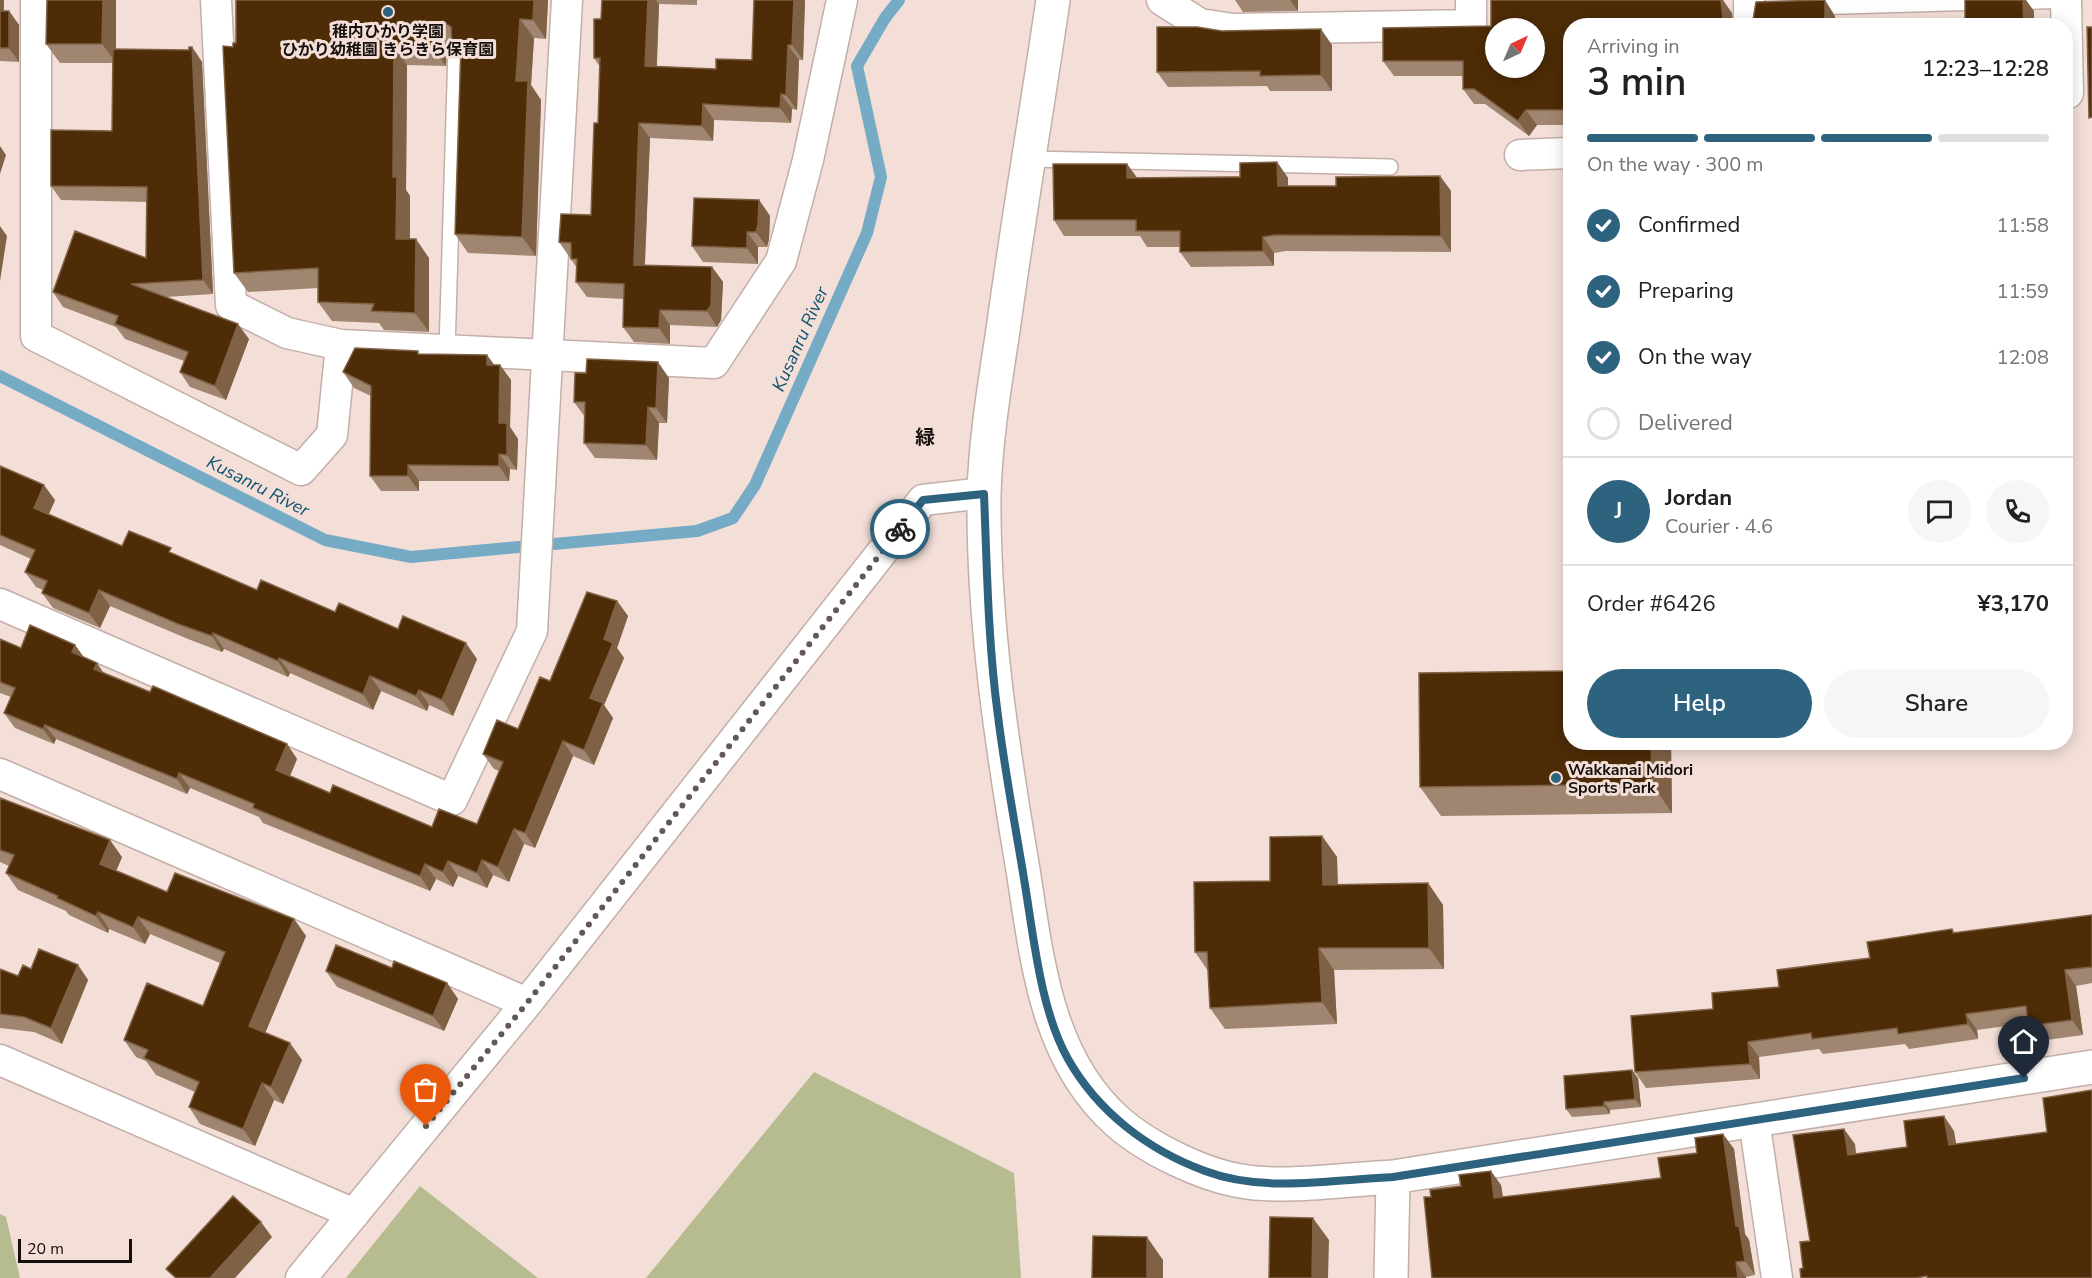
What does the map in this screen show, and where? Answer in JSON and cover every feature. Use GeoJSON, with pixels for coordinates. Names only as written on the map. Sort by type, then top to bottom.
{"type":"FeatureCollection","features":[{"type":"Feature","properties":{"kind":"street"},"geometry":{"type":"LineString","coordinates":[[36,0],[36,336],[301,470],[332,435],[341,345]]}},
{"type":"Feature","properties":{"kind":"street"},"geometry":{"type":"LineString","coordinates":[[216,0],[231,305],[287,333],[341,345],[714,363],[781,261],[808,160],[842,0]]}},
{"type":"Feature","properties":{"kind":"street"},"geometry":{"type":"LineString","coordinates":[[0,604],[452,800],[532,631],[567,0]]}},
{"type":"Feature","properties":{"kind":"street"},"geometry":{"type":"LineString","coordinates":[[1053,0],[1004,318],[984,494],[997,715],[1032,930],[1053,1025],[1068,1059],[1092,1095],[1120,1124],[1161,1150],[1204,1171],[1243,1182],[1393,1177],[2092,1067]]}},
{"type":"Feature","properties":{"kind":"street"},"geometry":{"type":"LineString","coordinates":[[1162,0],[1200,24],[1233,29],[1471,25],[1471,0]]}},
{"type":"Feature","properties":{"kind":"street"},"geometry":{"type":"LineString","coordinates":[[2066,0],[2066,18]]}},
{"type":"Feature","properties":{"kind":"street"},"geometry":{"type":"LineString","coordinates":[[1520,155],[1563,153]]}},
{"type":"Feature","properties":{"kind":"street"},"geometry":{"type":"LineString","coordinates":[[301,1278],[354,1214],[534,1009],[923,500],[984,494]]}},
{"type":"Feature","properties":{"kind":"street"},"geometry":{"type":"LineString","coordinates":[[0,774],[534,1009]]}},
{"type":"Feature","properties":{"kind":"street"},"geometry":{"type":"LineString","coordinates":[[0,1060],[354,1214]]}},
{"type":"Feature","properties":{"kind":"street"},"geometry":{"type":"LineString","coordinates":[[1754,1120],[1777,1278]]}},
{"type":"Feature","properties":{"kind":"street"},"geometry":{"type":"LineString","coordinates":[[1391,1278],[1393,1177]]}},
{"type":"Feature","properties":{"kind":"lane"},"geometry":{"type":"LineString","coordinates":[[1796,7],[2066,0]]}},
{"type":"Feature","properties":{"kind":"lane"},"geometry":{"type":"LineString","coordinates":[[447,350],[456,50]]}},
{"type":"Feature","properties":{"kind":"lane"},"geometry":{"type":"LineString","coordinates":[[1030,159],[1390,167]]}},
{"type":"Feature","properties":{"kind":"green space"},"geometry":{"type":"Polygon","coordinates":[[[814,1072],[1014,1173],[1021,1278],[646,1278],[814,1072]]]}},
{"type":"Feature","properties":{"kind":"green space"},"geometry":{"type":"Polygon","coordinates":[[[420,1186],[538,1278],[346,1278],[420,1186]]]}},
{"type":"Feature","properties":{"kind":"green space"},"geometry":{"type":"Polygon","coordinates":[[[0,1214],[6,1217],[20,1278],[0,1278],[0,1214]]]}},
{"type":"Feature","properties":{"kind":"building"},"geometry":{"type":"Polygon","coordinates":[[[47,0],[103,0],[102,44],[46,44],[47,0]]]}},
{"type":"Feature","properties":{"kind":"building"},"geometry":{"type":"Polygon","coordinates":[[[236,0],[534,0],[533,20],[520,19],[516,81],[528,81],[522,237],[455,234],[461,47],[452,47],[451,27],[442,21],[434,26],[432,47],[394,46],[393,177],[397,177],[396,239],[416,239],[415,313],[371,311],[374,304],[318,302],[318,268],[234,273],[223,46],[233,47],[233,43],[236,43],[236,0]]]}},
{"type":"Feature","properties":{"kind":"building"},"geometry":{"type":"Polygon","coordinates":[[[602,0],[648,0],[645,66],[716,69],[716,59],[752,60],[754,0],[794,0],[792,45],[788,45],[786,95],[781,94],[780,108],[703,104],[702,126],[639,123],[634,265],[712,267],[711,305],[707,311],[660,310],[659,328],[623,327],[624,284],[576,282],[577,259],[571,259],[571,243],[559,242],[561,214],[591,215],[594,123],[598,123],[600,58],[594,58],[594,19],[601,19],[602,0]]]}},
{"type":"Feature","properties":{"kind":"building"},"geometry":{"type":"Polygon","coordinates":[[[1491,0],[1721,0],[1723,18],[1563,18],[1563,110],[1526,110],[1518,121],[1474,89],[1463,89],[1463,61],[1383,61],[1383,28],[1485,26],[1485,78],[1545,78],[1545,18],[1491,18],[1491,0]]]}},
{"type":"Feature","properties":{"kind":"building"},"geometry":{"type":"Polygon","coordinates":[[[1825,0],[1825,18],[1753,18],[1756,2],[1825,0]]]}},
{"type":"Feature","properties":{"kind":"building"},"geometry":{"type":"Polygon","coordinates":[[[1965,0],[2023,0],[2024,18],[1965,18],[1965,0]]]}},
{"type":"Feature","properties":{"kind":"building"},"geometry":{"type":"Polygon","coordinates":[[[0,11],[9,11],[9,48],[0,48],[0,11]]]}},
{"type":"Feature","properties":{"kind":"building"},"geometry":{"type":"Polygon","coordinates":[[[1157,27],[1197,27],[1222,31],[1321,29],[1321,75],[1260,76],[1260,71],[1157,72],[1157,27]]]}},
{"type":"Feature","properties":{"kind":"building"},"geometry":{"type":"Polygon","coordinates":[[[2087,27],[2092,27],[2092,117],[2089,118],[2087,27]]]}},
{"type":"Feature","properties":{"kind":"building"},"geometry":{"type":"Polygon","coordinates":[[[189,47],[192,47],[203,280],[131,284],[238,324],[215,386],[180,372],[188,352],[115,324],[118,316],[53,292],[75,231],[146,258],[147,187],[51,186],[51,130],[112,131],[113,49],[189,50],[189,47]]]}},
{"type":"Feature","properties":{"kind":"building"},"geometry":{"type":"Polygon","coordinates":[[[1277,162],[1278,186],[1336,186],[1336,177],[1440,176],[1441,236],[1275,235],[1263,237],[1263,251],[1180,252],[1180,231],[1136,231],[1136,220],[1054,220],[1053,164],[1127,164],[1127,178],[1240,177],[1240,163],[1277,162]]]}},
{"type":"Feature","properties":{"kind":"building"},"geometry":{"type":"Polygon","coordinates":[[[694,198],[759,200],[756,232],[747,232],[747,248],[692,246],[694,198]]]}},
{"type":"Feature","properties":{"kind":"building"},"geometry":{"type":"Polygon","coordinates":[[[355,348],[418,351],[418,354],[487,355],[487,365],[500,365],[499,423],[507,423],[507,455],[499,454],[499,466],[408,465],[408,476],[370,476],[371,386],[343,372],[355,348]]]}},
{"type":"Feature","properties":{"kind":"building"},"geometry":{"type":"Polygon","coordinates":[[[587,359],[658,362],[656,408],[648,407],[646,445],[584,443],[585,402],[574,402],[575,373],[586,373],[587,359]]]}},
{"type":"Feature","properties":{"kind":"building"},"geometry":{"type":"Polygon","coordinates":[[[0,466],[44,485],[34,508],[122,546],[129,531],[171,548],[169,552],[257,590],[261,580],[335,612],[339,603],[398,629],[403,616],[466,643],[442,700],[419,690],[416,696],[370,676],[363,694],[279,658],[278,661],[213,633],[212,636],[178,624],[99,590],[89,613],[42,593],[47,581],[25,572],[35,550],[0,535],[0,466]]]}},
{"type":"Feature","properties":{"kind":"building"},"geometry":{"type":"Polygon","coordinates":[[[587,592],[617,601],[604,639],[613,643],[590,698],[603,703],[584,750],[563,741],[525,833],[514,829],[498,867],[482,860],[477,873],[448,861],[443,872],[425,864],[420,876],[253,808],[254,804],[179,773],[177,779],[45,725],[43,729],[4,713],[15,688],[0,682],[0,639],[21,648],[30,625],[75,645],[72,652],[97,663],[94,669],[150,692],[153,686],[287,744],[276,770],[330,793],[333,785],[432,827],[439,809],[477,824],[503,762],[483,754],[497,720],[518,729],[540,677],[550,681],[587,592]]]}},
{"type":"Feature","properties":{"kind":"building","name":"Wakkanai Midori Sports Park"},"geometry":{"type":"Polygon","coordinates":[[[1563,671],[1563,750],[1651,750],[1652,784],[1420,787],[1419,673],[1563,671]]]}},
{"type":"Feature","properties":{"kind":"building"},"geometry":{"type":"Polygon","coordinates":[[[0,798],[110,840],[100,864],[167,892],[175,873],[294,919],[249,1026],[290,1043],[271,1087],[262,1083],[243,1129],[189,1107],[199,1082],[144,1058],[148,1050],[124,1040],[147,983],[203,1006],[225,952],[138,917],[133,927],[98,912],[96,916],[6,873],[14,855],[0,850],[0,798]]]}},
{"type":"Feature","properties":{"kind":"building"},"geometry":{"type":"Polygon","coordinates":[[[1322,836],[1323,885],[1428,883],[1429,948],[1319,948],[1322,1002],[1210,1008],[1207,952],[1195,952],[1194,882],[1270,881],[1270,837],[1322,836]]]}},
{"type":"Feature","properties":{"kind":"building"},"geometry":{"type":"Polygon","coordinates":[[[2092,915],[2092,967],[2065,970],[2072,1020],[2028,1026],[2026,1006],[1966,1014],[1968,1024],[1898,1034],[1897,1028],[1812,1039],[1811,1033],[1748,1042],[1750,1064],[1635,1072],[1631,1016],[1713,1009],[1712,993],[1779,987],[1777,970],[1870,958],[1867,942],[1952,929],[1953,933],[2092,915]]]}},
{"type":"Feature","properties":{"kind":"building"},"geometry":{"type":"Polygon","coordinates":[[[336,945],[392,968],[394,961],[447,983],[433,1016],[326,971],[336,945]]]}},
{"type":"Feature","properties":{"kind":"building"},"geometry":{"type":"Polygon","coordinates":[[[39,949],[78,965],[51,1028],[24,1017],[0,1014],[0,969],[18,976],[23,965],[31,969],[39,949]]]}},
{"type":"Feature","properties":{"kind":"building"},"geometry":{"type":"Polygon","coordinates":[[[1632,1070],[1635,1099],[1604,1102],[1604,1106],[1566,1109],[1564,1076],[1632,1070]]]}},
{"type":"Feature","properties":{"kind":"building"},"geometry":{"type":"Polygon","coordinates":[[[2092,1090],[2092,1278],[1927,1278],[1927,1276],[1916,1278],[1801,1278],[1800,1269],[1803,1268],[1800,1242],[1810,1241],[1793,1135],[1844,1129],[1848,1155],[1907,1147],[1904,1121],[1944,1116],[1949,1145],[2047,1132],[2043,1098],[2092,1090]]]}},
{"type":"Feature","properties":{"kind":"building"},"geometry":{"type":"Polygon","coordinates":[[[1723,1134],[1736,1226],[1739,1226],[1745,1261],[1736,1262],[1738,1278],[1432,1278],[1424,1197],[1431,1197],[1430,1190],[1461,1186],[1459,1175],[1491,1171],[1494,1198],[1661,1178],[1658,1158],[1697,1153],[1695,1138],[1723,1134]]]}},
{"type":"Feature","properties":{"kind":"building"},"geometry":{"type":"Polygon","coordinates":[[[233,1196],[261,1222],[210,1278],[176,1278],[166,1269],[233,1196]]]}},
{"type":"Feature","properties":{"kind":"building"},"geometry":{"type":"Polygon","coordinates":[[[1270,1217],[1313,1218],[1312,1278],[1269,1278],[1270,1217]]]}},
{"type":"Feature","properties":{"kind":"building"},"geometry":{"type":"Polygon","coordinates":[[[1093,1236],[1147,1237],[1147,1278],[1092,1278],[1093,1236]]]}},
{"type":"Feature","properties":{"kind":"waterway","name":"Kusanru River"},"geometry":{"type":"LineString","coordinates":[[554,544],[697,531],[733,518],[755,485],[867,233],[881,177],[857,66],[885,18],[899,0]]}},
{"type":"Feature","properties":{"kind":"waterway","name":"Kusanru River"},"geometry":{"type":"LineString","coordinates":[[0,376],[325,540],[411,557],[519,547]]}},
{"type":"Feature","properties":{"kind":"way so far"},"geometry":{"type":"LineString","coordinates":[[426,1126],[527,1003],[900,529]]}},
{"type":"Feature","properties":{"kind":"place","name":"稚内ひかり学園 ひかり幼稚園 きらきら保育園"},"geometry":{"type":"Point","coordinates":[388,12]}},
{"type":"Feature","properties":{"kind":"place","name":"Wakkanai Midori Sports Park"},"geometry":{"type":"Point","coordinates":[1556,778]}},
{"type":"Feature","properties":{"kind":"district","name":"緑"},"geometry":{"type":"Point","coordinates":[925,437]}},
{"type":"Feature","properties":{"kind":"route"},"geometry":{"type":"LineString","coordinates":[[900,529],[923,500],[984,494],[989,611],[997,715],[1032,930],[1053,1025],[1068,1059],[1092,1095],[1120,1124],[1161,1150],[1204,1171],[1243,1182],[1393,1177],[2024,1078]]}}]}
